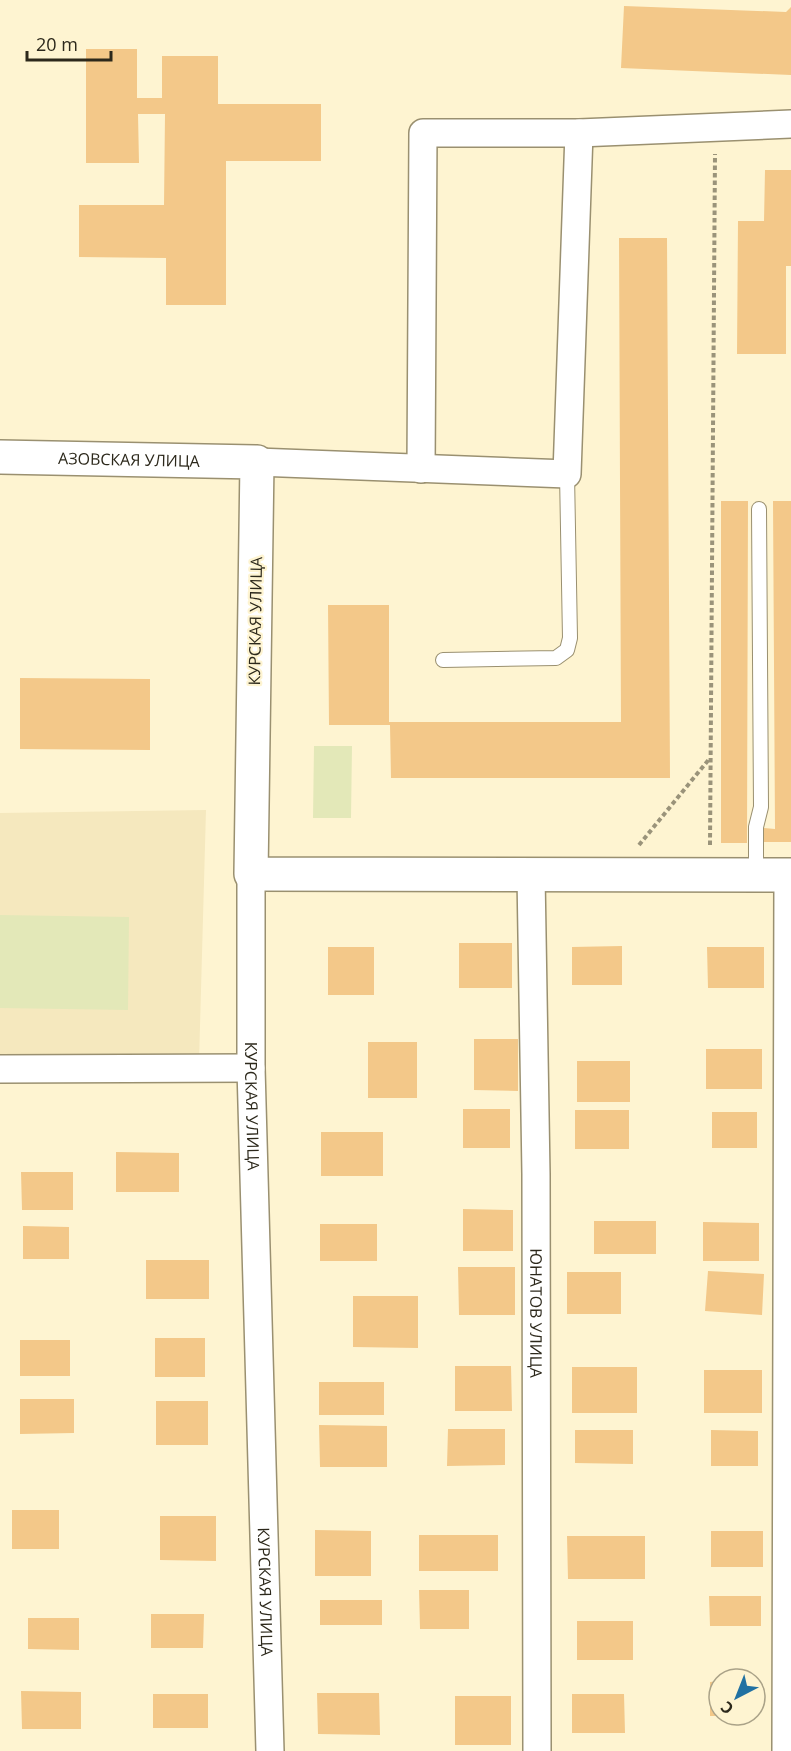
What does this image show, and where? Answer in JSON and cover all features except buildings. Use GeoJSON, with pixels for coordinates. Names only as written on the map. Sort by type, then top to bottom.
{"type":"FeatureCollection","features":[{"type":"Feature","properties":{"kind":"street"},"geometry":{"type":"LineString","coordinates":[[421,468],[423,133],[579,133],[791,124]]}},
{"type":"Feature","properties":{"kind":"street"},"geometry":{"type":"LineString","coordinates":[[257,462],[567,474],[579,133]]}},
{"type":"Feature","properties":{"kind":"street","name":"АЗОВСКАЯ УЛИЦА"},"geometry":{"type":"LineString","coordinates":[[0,457],[257,462]]}},
{"type":"Feature","properties":{"kind":"street","name":"КУРСКАЯ УЛИЦА"},"geometry":{"type":"LineString","coordinates":[[257,462],[251,874],[251,1068],[270,1751]]}},
{"type":"Feature","properties":{"kind":"street"},"geometry":{"type":"LineString","coordinates":[[251,874],[778,875],[786,1751]]}},
{"type":"Feature","properties":{"kind":"street","name":"ЮНАТОВ УЛИЦА"},"geometry":{"type":"LineString","coordinates":[[531,875],[536,1174],[537,1751]]}},
{"type":"Feature","properties":{"kind":"street"},"geometry":{"type":"LineString","coordinates":[[0,1069],[251,1068]]}},
{"type":"Feature","properties":{"kind":"lane"},"geometry":{"type":"LineString","coordinates":[[443,660],[556,658],[567,650],[570,638],[567,474]]}},
{"type":"Feature","properties":{"kind":"lane"},"geometry":{"type":"LineString","coordinates":[[759,509],[761,807],[756,827],[778,875]]}},
{"type":"Feature","properties":{"kind":"path"},"geometry":{"type":"LineString","coordinates":[[710,849],[715,127]]}},
{"type":"Feature","properties":{"kind":"path"},"geometry":{"type":"LineString","coordinates":[[636,848],[711,757]]}},
{"type":"Feature","properties":{"kind":"shaded area"},"geometry":{"type":"Polygon","coordinates":[[[206,810],[199,1062],[0,1061],[0,813],[206,810]]]}},
{"type":"Feature","properties":{"kind":"green space"},"geometry":{"type":"Polygon","coordinates":[[[314,746],[352,746],[351,818],[313,818],[314,746]]]}},
{"type":"Feature","properties":{"kind":"green space"},"geometry":{"type":"Polygon","coordinates":[[[0,915],[129,917],[128,1010],[0,1008],[0,915]]]}}]}
